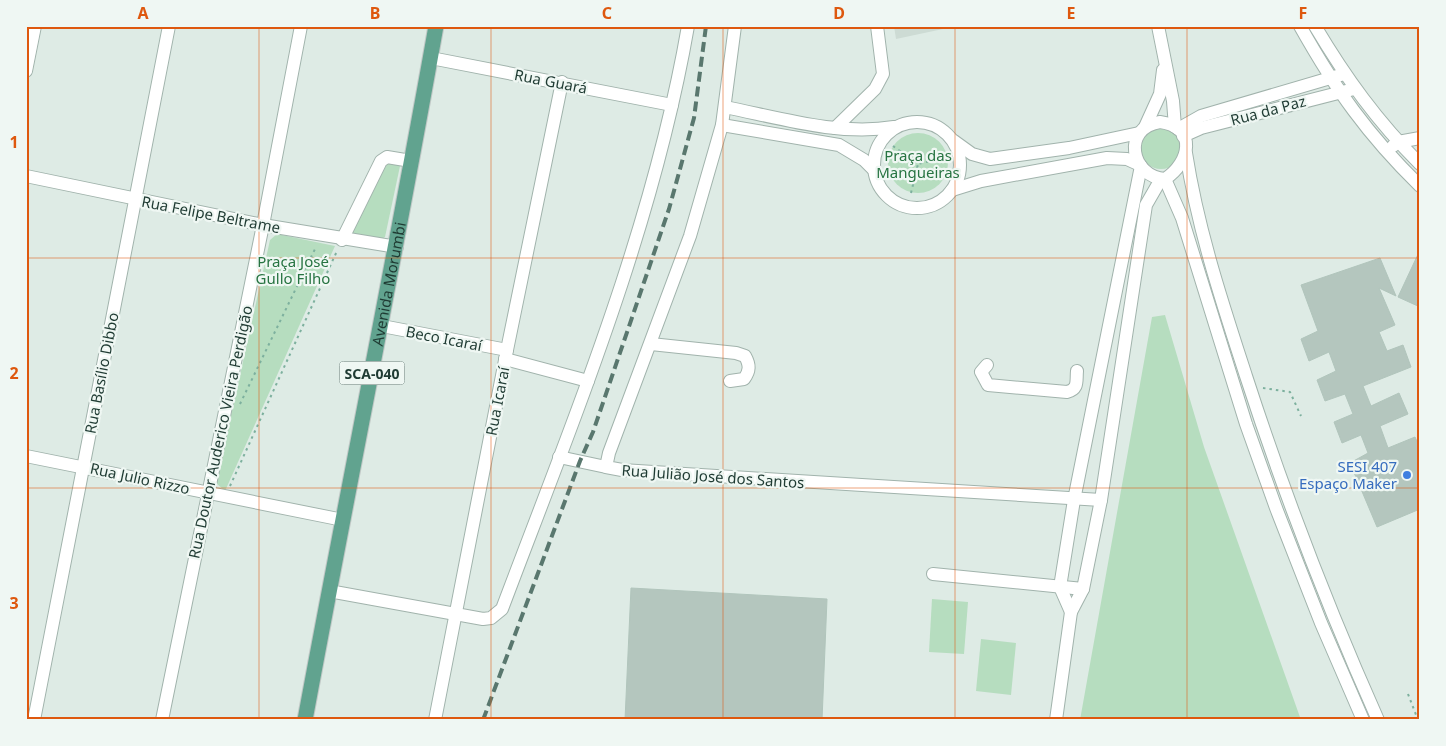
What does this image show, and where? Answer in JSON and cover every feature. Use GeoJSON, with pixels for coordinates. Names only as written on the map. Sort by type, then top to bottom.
{"type":"FeatureCollection","features":[{"type":"Feature","properties":{"kind":"main road","name":"Avenida Morumbi"},"geometry":{"type":"LineString","coordinates":[[305,720],[397,247],[436,26]]}},
{"type":"Feature","properties":{"kind":"street"},"geometry":{"type":"LineString","coordinates":[[26,71],[35,26]]}},
{"type":"Feature","properties":{"kind":"street","name":"Rua Basílio Dibbo"},"geometry":{"type":"LineString","coordinates":[[34,720],[169,26]]}},
{"type":"Feature","properties":{"kind":"street","name":"Rua Doutor Auderico Vieira Perdigão"},"geometry":{"type":"LineString","coordinates":[[162,720],[263,225],[301,26]]}},
{"type":"Feature","properties":{"kind":"street"},"geometry":{"type":"LineString","coordinates":[[329,591],[483,618],[491,618],[502,609],[588,381],[634,249],[672,105],[688,26]]}},
{"type":"Feature","properties":{"kind":"street","name":"Rua Julião José dos Santos"},"geometry":{"type":"LineString","coordinates":[[735,26],[722,125],[690,236],[609,453],[606,467],[622,470],[1074,500],[1101,500]]}},
{"type":"Feature","properties":{"kind":"street"},"geometry":{"type":"LineString","coordinates":[[835,128],[875,89],[883,74],[877,26]]}},
{"type":"Feature","properties":{"kind":"street"},"geometry":{"type":"LineString","coordinates":[[1158,26],[1163,58],[1179,131],[1186,153],[1208,261],[1265,433],[1328,602],[1378,720]]}},
{"type":"Feature","properties":{"kind":"street"},"geometry":{"type":"LineString","coordinates":[[1300,26],[1338,92],[1385,152],[1420,186]]}},
{"type":"Feature","properties":{"kind":"street"},"geometry":{"type":"LineString","coordinates":[[1315,26],[1354,89],[1398,142],[1420,164]]}},
{"type":"Feature","properties":{"kind":"street","name":"Rua Guará"},"geometry":{"type":"LineString","coordinates":[[431,58],[562,82],[672,105]]}},
{"type":"Feature","properties":{"kind":"street"},"geometry":{"type":"LineString","coordinates":[[1071,612],[1060,587],[1074,500],[1141,165],[1134,149],[1160,94],[1163,58]]}},
{"type":"Feature","properties":{"kind":"street","name":"Rua da Paz"},"geometry":{"type":"LineString","coordinates":[[1179,131],[1200,116],[1331,80],[1344,74]]}},
{"type":"Feature","properties":{"kind":"street","name":"Rua Icaraí"},"geometry":{"type":"LineString","coordinates":[[435,720],[454,614],[562,82]]}},
{"type":"Feature","properties":{"kind":"street","name":"Rua da Paz"},"geometry":{"type":"LineString","coordinates":[[1179,131],[1202,128],[1354,89]]}},
{"type":"Feature","properties":{"kind":"street"},"geometry":{"type":"LineString","coordinates":[[725,107],[835,128],[862,131],[896,127]]}},
{"type":"Feature","properties":{"kind":"street"},"geometry":{"type":"LineString","coordinates":[[950,137],[958,149],[960,163],[958,178],[952,190],[942,200],[929,207],[914,208],[900,205],[888,197],[879,186],[873,158],[878,145],[886,133],[912,121],[926,122],[939,127],[964,149],[990,159],[1069,148],[1142,130],[1160,122],[1179,131]]}},
{"type":"Feature","properties":{"kind":"street"},"geometry":{"type":"LineString","coordinates":[[722,125],[839,145],[864,160],[875,171]]}},
{"type":"Feature","properties":{"kind":"street"},"geometry":{"type":"LineString","coordinates":[[1385,152],[1398,142],[1420,138]]}},
{"type":"Feature","properties":{"kind":"street"},"geometry":{"type":"LineString","coordinates":[[1056,720],[1071,612],[1083,588],[1101,500],[1146,204],[1163,179],[1178,168],[1186,153]]}},
{"type":"Feature","properties":{"kind":"street"},"geometry":{"type":"LineString","coordinates":[[342,240],[381,161],[388,157],[411,161]]}},
{"type":"Feature","properties":{"kind":"street"},"geometry":{"type":"LineString","coordinates":[[952,190],[981,181],[1107,158],[1120,158],[1141,165],[1163,179],[1182,218],[1244,415],[1276,508],[1321,623],[1363,720]]}},
{"type":"Feature","properties":{"kind":"street","name":"Rua Felipe Beltrame"},"geometry":{"type":"LineString","coordinates":[[26,176],[263,225],[342,240],[397,247]]}},
{"type":"Feature","properties":{"kind":"street","name":"Beco Icaraí"},"geometry":{"type":"LineString","coordinates":[[382,326],[506,354],[588,381]]}},
{"type":"Feature","properties":{"kind":"street"},"geometry":{"type":"LineString","coordinates":[[651,344],[736,353],[745,356],[750,364],[748,373],[744,379],[730,381]]}},
{"type":"Feature","properties":{"kind":"street"},"geometry":{"type":"LineString","coordinates":[[986,365],[981,372],[988,385],[1068,392],[1076,387],[1077,371]]}},
{"type":"Feature","properties":{"kind":"street","name":"Rua Julio Rizzo"},"geometry":{"type":"LineString","coordinates":[[26,456],[343,520]]}},
{"type":"Feature","properties":{"kind":"street"},"geometry":{"type":"LineString","coordinates":[[559,457],[606,467]]}},
{"type":"Feature","properties":{"kind":"street"},"geometry":{"type":"LineString","coordinates":[[933,574],[1083,588]]}},
{"type":"Feature","properties":{"kind":"path"},"geometry":{"type":"LineString","coordinates":[[893,146],[918,164],[948,157]]}},
{"type":"Feature","properties":{"kind":"path"},"geometry":{"type":"LineString","coordinates":[[911,193],[918,164]]}},
{"type":"Feature","properties":{"kind":"path"},"geometry":{"type":"LineString","coordinates":[[240,404],[322,236]]}},
{"type":"Feature","properties":{"kind":"path"},"geometry":{"type":"LineString","coordinates":[[226,496],[342,240]]}},
{"type":"Feature","properties":{"kind":"path"},"geometry":{"type":"LineString","coordinates":[[1262,388],[1290,392],[1301,416]]}},
{"type":"Feature","properties":{"kind":"path"},"geometry":{"type":"LineString","coordinates":[[1408,694],[1418,720]]}},
{"type":"Feature","properties":{"kind":"shaded area"},"geometry":{"type":"Polygon","coordinates":[[[894,26],[957,26],[896,39],[894,26]]]}},
{"type":"Feature","properties":{"kind":"green space"},"geometry":{"type":"Polygon","coordinates":[[[1157,129],[1165,129],[1172,132],[1178,138],[1181,149],[1178,160],[1172,166],[1165,169],[1157,169],[1150,166],[1144,160],[1141,153],[1141,145],[1144,138],[1150,132],[1157,129]]]}},
{"type":"Feature","properties":{"kind":"green space","name":"Praça das Mangueiras"},"geometry":{"type":"Polygon","coordinates":[[[912,133],[924,133],[935,138],[943,146],[948,157],[946,175],[935,188],[924,193],[912,193],[901,188],[893,180],[888,169],[888,157],[893,146],[901,138],[912,133]]]}},
{"type":"Feature","properties":{"kind":"green space"},"geometry":{"type":"Polygon","coordinates":[[[394,163],[400,166],[385,237],[378,241],[348,234],[387,164],[394,163]]]}},
{"type":"Feature","properties":{"kind":"green space","name":"Praça José Gullo Filho"},"geometry":{"type":"Polygon","coordinates":[[[277,234],[335,246],[225,491],[216,483],[270,240],[277,234]]]}},
{"type":"Feature","properties":{"kind":"green space"},"geometry":{"type":"Polygon","coordinates":[[[1165,315],[1204,447],[1301,720],[1080,720],[1152,317],[1165,315]]]}},
{"type":"Feature","properties":{"kind":"green space"},"geometry":{"type":"Polygon","coordinates":[[[932,599],[968,602],[964,654],[929,652],[932,599]]]}},
{"type":"Feature","properties":{"kind":"green space"},"geometry":{"type":"Polygon","coordinates":[[[981,639],[1016,643],[1011,695],[976,691],[981,639]]]}},
{"type":"Feature","properties":{"kind":"building"},"geometry":{"type":"Polygon","coordinates":[[[1420,250],[1420,307],[1398,297],[1420,250]]]}},
{"type":"Feature","properties":{"kind":"building"},"geometry":{"type":"Polygon","coordinates":[[[1380,258],[1396,296],[1379,288],[1395,325],[1379,332],[1387,351],[1403,345],[1411,367],[1363,386],[1371,406],[1399,393],[1408,414],[1380,426],[1388,448],[1415,437],[1420,448],[1420,509],[1377,527],[1350,463],[1368,453],[1361,435],[1342,443],[1334,422],[1353,414],[1345,394],[1325,401],[1317,380],[1336,371],[1329,352],[1309,361],[1301,339],[1318,331],[1301,285],[1380,258]]]}},
{"type":"Feature","properties":{"kind":"building"},"geometry":{"type":"Polygon","coordinates":[[[631,588],[827,599],[822,720],[625,720],[631,588]]]}},
{"type":"Feature","properties":{"kind":"railway"},"geometry":{"type":"LineString","coordinates":[[483,720],[580,461],[593,432],[669,209],[694,118],[706,26]]}},
{"type":"Feature","properties":{"kind":"place","name":"SESI 407 Espaço Maker"},"geometry":{"type":"Point","coordinates":[1407,475]}}]}
